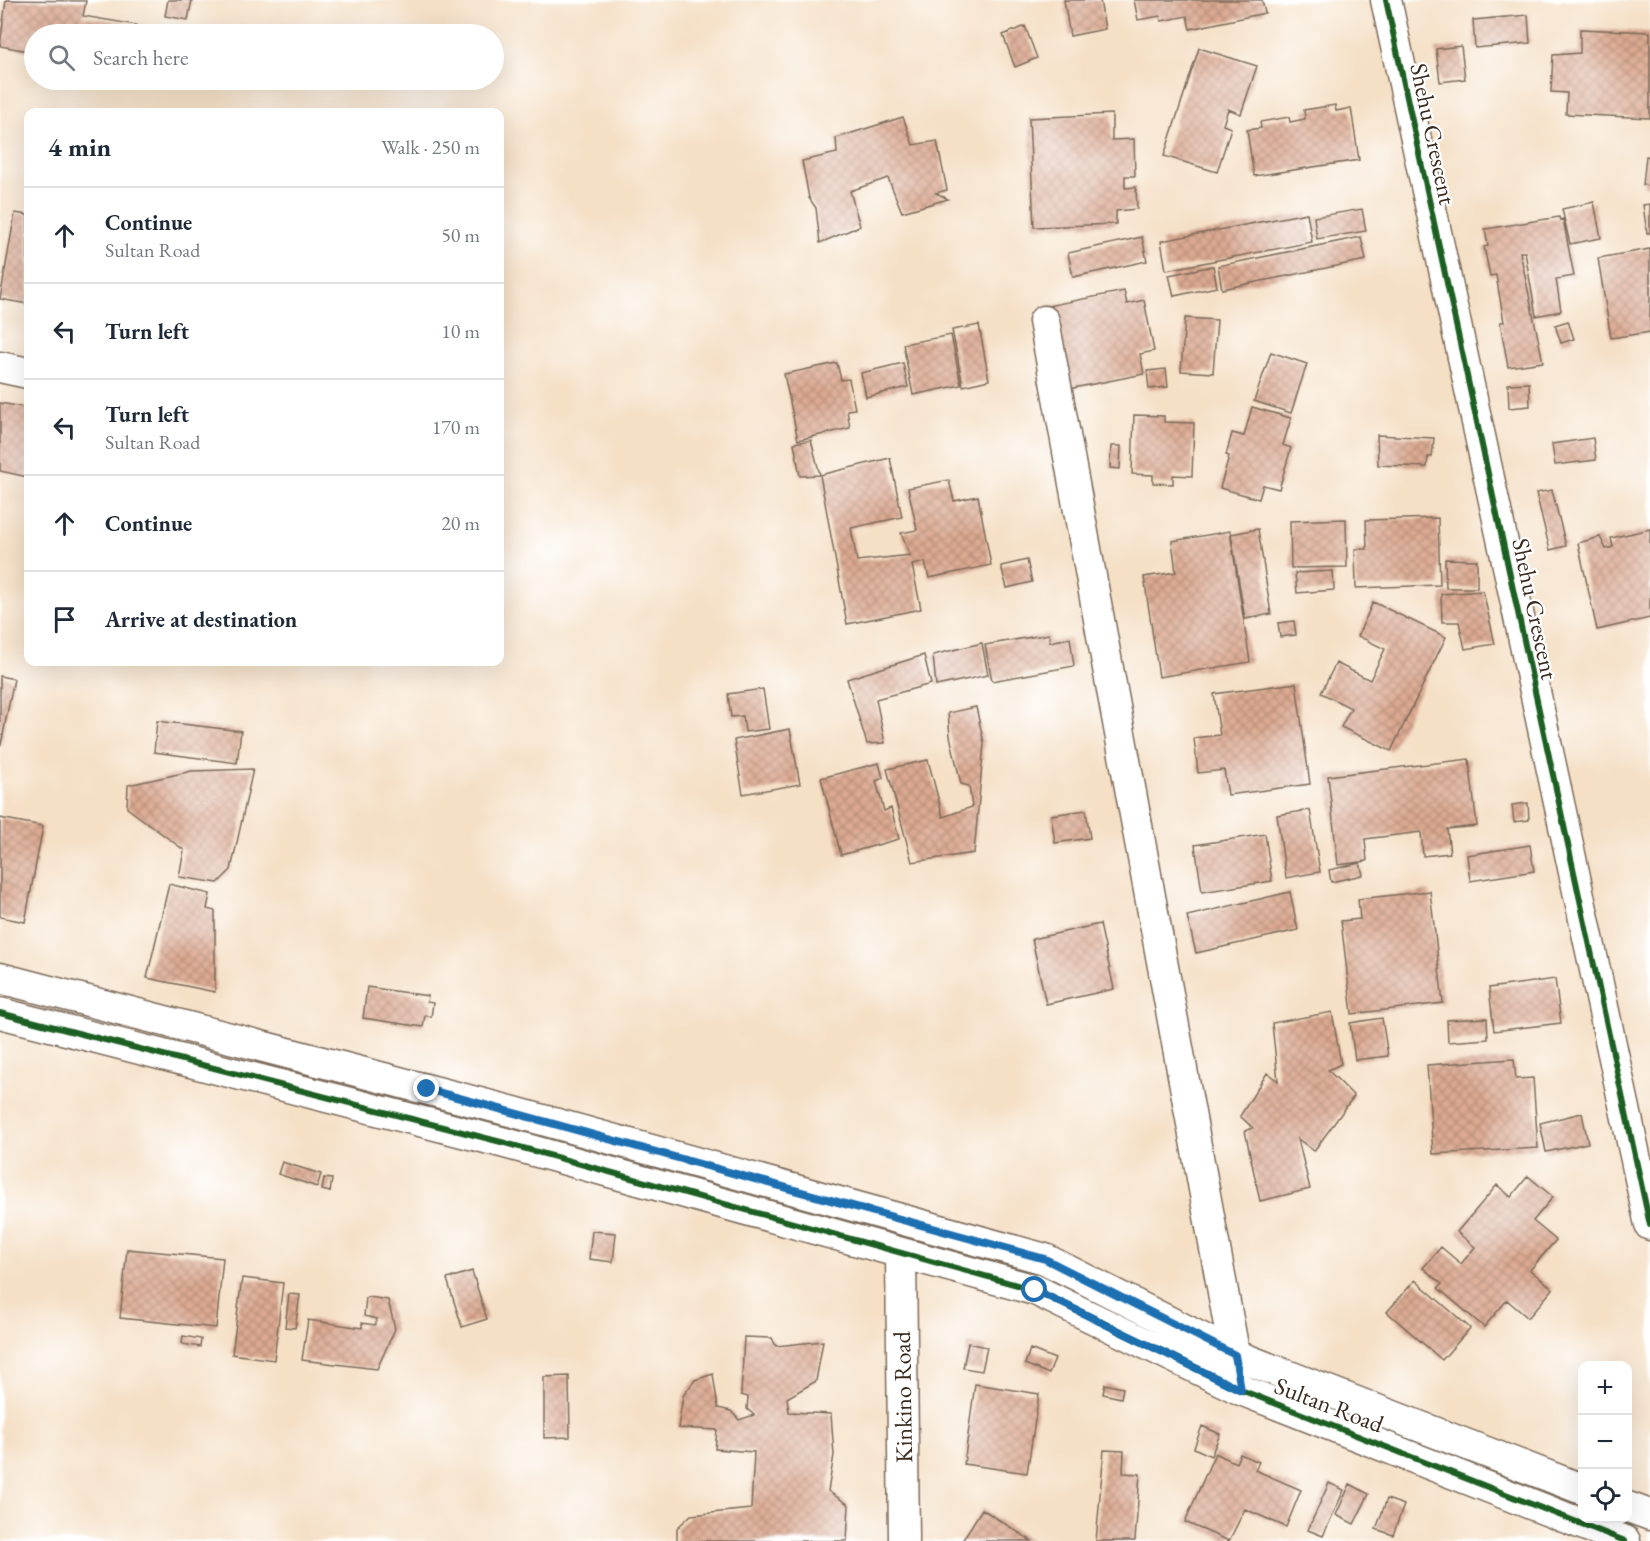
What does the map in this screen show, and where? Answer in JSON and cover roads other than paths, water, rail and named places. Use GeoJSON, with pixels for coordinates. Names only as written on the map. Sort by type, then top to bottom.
{"type":"FeatureCollection","features":[{"type":"Feature","properties":{"kind":"street","name":"Shehu Crescent"},"geometry":{"type":"LineString","coordinates":[[1386,0],[1650,1225]]}},
{"type":"Feature","properties":{"kind":"street"},"geometry":{"type":"LineString","coordinates":[[1044,321],[1241,1390]]}},
{"type":"Feature","properties":{"kind":"street"},"geometry":{"type":"LineString","coordinates":[[0,367],[24,372]]}},
{"type":"Feature","properties":{"kind":"street","name":"Sultan Road"},"geometry":{"type":"LineString","coordinates":[[0,978],[514,1112],[1045,1259],[1235,1355],[1578,1487]]}},
{"type":"Feature","properties":{"kind":"street","name":"Sultan Road"},"geometry":{"type":"LineString","coordinates":[[0,1013],[506,1143],[1035,1290],[1241,1390],[1625,1541]]}},
{"type":"Feature","properties":{"kind":"street","name":"Kinkino Road"},"geometry":{"type":"LineString","coordinates":[[901,1253],[904,1541]]}},
{"type":"Feature","properties":{"kind":"street"},"geometry":{"type":"LineString","coordinates":[[1632,1508],[1650,1515]]}}]}
